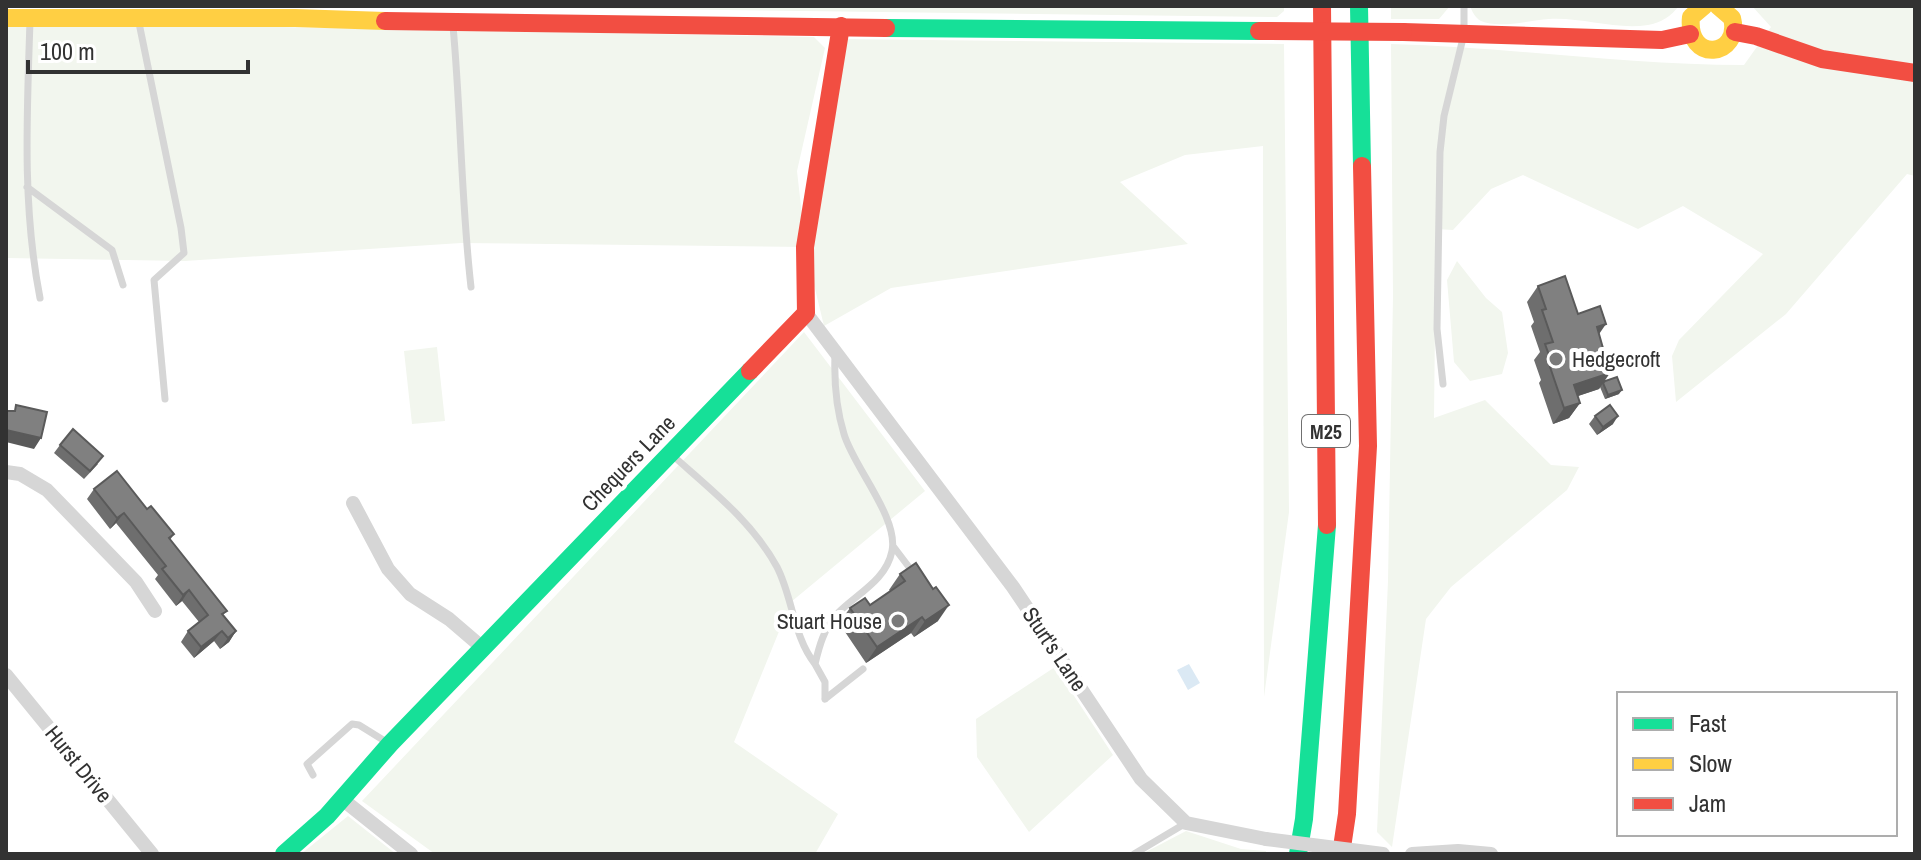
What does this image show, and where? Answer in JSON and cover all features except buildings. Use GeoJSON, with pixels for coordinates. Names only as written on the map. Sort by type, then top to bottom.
{"type":"FeatureCollection","features":[{"type":"Feature","properties":{"kind":"main road","name":"M25"},"geometry":{"type":"LineString","coordinates":[[1298,854],[1304,819],[1327,524],[1322,6]]}},
{"type":"Feature","properties":{"kind":"main road","name":"M25"},"geometry":{"type":"LineString","coordinates":[[1341,854],[1347,814],[1368,446],[1359,6]]}},
{"type":"Feature","properties":{"kind":"main road"},"geometry":{"type":"LineString","coordinates":[[1704,6],[1691,17],[1690,34],[1703,49],[1713,51],[1723,48],[1735,32],[1730,13],[1718,6]]}},
{"type":"Feature","properties":{"kind":"main road"},"geometry":{"type":"LineString","coordinates":[[6,18],[295,18],[453,24],[1403,32],[1662,40],[1690,34]]}},
{"type":"Feature","properties":{"kind":"main road"},"geometry":{"type":"LineString","coordinates":[[806,313],[805,247],[841,26]]}},
{"type":"Feature","properties":{"kind":"main road"},"geometry":{"type":"LineString","coordinates":[[1735,32],[1756,36],[1822,59],[1915,73]]}},
{"type":"Feature","properties":{"kind":"main road","name":"Chequers Lane"},"geometry":{"type":"LineString","coordinates":[[284,854],[342,799],[390,744],[806,313]]}},
{"type":"Feature","properties":{"kind":"street","name":"Sturt's Lane"},"geometry":{"type":"LineString","coordinates":[[806,313],[1013,587],[1141,779],[1186,823]]}},
{"type":"Feature","properties":{"kind":"street"},"geometry":{"type":"LineString","coordinates":[[6,472],[20,474],[47,490],[136,582],[155,611]]}},
{"type":"Feature","properties":{"kind":"street"},"geometry":{"type":"LineString","coordinates":[[353,503],[388,569],[410,594],[449,619],[484,649]]}},
{"type":"Feature","properties":{"kind":"street"},"geometry":{"type":"LineString","coordinates":[[136,582],[148,573]]}},
{"type":"Feature","properties":{"kind":"street","name":"Hurst Drive"},"geometry":{"type":"LineString","coordinates":[[6,675],[152,854]]}},
{"type":"Feature","properties":{"kind":"street"},"geometry":{"type":"LineString","coordinates":[[342,799],[411,854]]}},
{"type":"Feature","properties":{"kind":"street"},"geometry":{"type":"LineString","coordinates":[[1186,823],[1266,839],[1383,854]]}},
{"type":"Feature","properties":{"kind":"street"},"geometry":{"type":"LineString","coordinates":[[1412,854],[1458,851],[1491,854]]}},
{"type":"Feature","properties":{"kind":"lane"},"geometry":{"type":"LineString","coordinates":[[1443,384],[1437,329],[1440,165],[1444,116],[1464,34],[1464,6]]}},
{"type":"Feature","properties":{"kind":"lane"},"geometry":{"type":"LineString","coordinates":[[30,18],[27,187],[31,253],[40,298]]}},
{"type":"Feature","properties":{"kind":"lane"},"geometry":{"type":"LineString","coordinates":[[139,20],[184,253],[154,280],[165,399]]}},
{"type":"Feature","properties":{"kind":"lane"},"geometry":{"type":"LineString","coordinates":[[453,24],[461,111],[465,235],[471,287]]}},
{"type":"Feature","properties":{"kind":"lane"},"geometry":{"type":"LineString","coordinates":[[27,187],[112,250],[123,285]]}},
{"type":"Feature","properties":{"kind":"lane"},"geometry":{"type":"LineString","coordinates":[[815,664],[819,646],[835,616],[882,575],[893,548],[886,516],[844,436],[834,390],[835,353]]}},
{"type":"Feature","properties":{"kind":"lane"},"geometry":{"type":"LineString","coordinates":[[671,454],[752,529],[777,567],[790,599],[802,648],[825,682],[825,699],[863,669]]}},
{"type":"Feature","properties":{"kind":"lane"},"geometry":{"type":"LineString","coordinates":[[892,544],[924,587]]}},
{"type":"Feature","properties":{"kind":"lane"},"geometry":{"type":"LineString","coordinates":[[313,775],[307,764],[352,724],[390,744]]}},
{"type":"Feature","properties":{"kind":"lane"},"geometry":{"type":"LineString","coordinates":[[1134,854],[1186,823]]}},
{"type":"Feature","properties":{"kind":"shaded area"},"geometry":{"type":"Polygon","coordinates":[[[420,6],[1284,6],[1284,11],[1277,17],[420,6]]]}},
{"type":"Feature","properties":{"kind":"shaded area"},"geometry":{"type":"Polygon","coordinates":[[[1391,6],[1450,6],[1439,19],[1391,19],[1391,6]]]}},
{"type":"Feature","properties":{"kind":"shaded area"},"geometry":{"type":"Polygon","coordinates":[[[1470,6],[1679,6],[1661,21],[1636,26],[1561,19],[1488,23],[1477,18],[1470,6]]]}},
{"type":"Feature","properties":{"kind":"shaded area"},"geometry":{"type":"Polygon","coordinates":[[[1752,6],[1915,6],[1915,176],[1907,174],[1786,314],[1676,402],[1672,356],[1679,340],[1763,254],[1683,206],[1638,229],[1523,175],[1491,189],[1453,230],[1436,229],[1434,418],[1485,400],[1551,465],[1579,467],[1567,490],[1451,587],[1426,619],[1392,847],[1377,832],[1388,581],[1393,296],[1391,44],[1744,65],[1771,27],[1752,6]]]}},
{"type":"Feature","properties":{"kind":"shaded area"},"geometry":{"type":"Polygon","coordinates":[[[6,22],[814,37],[825,48],[797,171],[805,242],[838,39],[1284,44],[1289,512],[1264,697],[1263,146],[1185,155],[1120,182],[1188,244],[891,288],[824,326],[805,247],[461,243],[185,261],[6,258],[6,22]]]}},
{"type":"Feature","properties":{"kind":"shaded area"},"geometry":{"type":"Polygon","coordinates":[[[1457,261],[1486,298],[1502,312],[1508,353],[1502,374],[1470,381],[1454,362],[1447,280],[1457,261]]]}},
{"type":"Feature","properties":{"kind":"shaded area"},"geometry":{"type":"Polygon","coordinates":[[[804,332],[925,491],[791,602],[734,742],[838,814],[815,854],[435,854],[362,801],[804,332]]]}},
{"type":"Feature","properties":{"kind":"shaded area"},"geometry":{"type":"Polygon","coordinates":[[[437,347],[445,421],[412,424],[404,351],[437,347]]]}},
{"type":"Feature","properties":{"kind":"shaded area"},"geometry":{"type":"Polygon","coordinates":[[[1189,664],[1200,683],[1188,690],[1177,670],[1189,664]]]}},
{"type":"Feature","properties":{"kind":"shaded area"},"geometry":{"type":"Polygon","coordinates":[[[1055,667],[1113,755],[1029,832],[977,757],[976,719],[1055,667]]]}},
{"type":"Feature","properties":{"kind":"shaded area"},"geometry":{"type":"Polygon","coordinates":[[[348,816],[396,854],[301,854],[348,816]]]}},
{"type":"Feature","properties":{"kind":"shaded area"},"geometry":{"type":"Polygon","coordinates":[[[1186,831],[1241,849],[1266,851],[1266,854],[1142,854],[1186,831]]]}},
{"type":"Feature","properties":{"kind":"traffic: fast"},"geometry":{"type":"LineString","coordinates":[[1359,6],[1362,166]]}},
{"type":"Feature","properties":{"kind":"traffic: fast"},"geometry":{"type":"LineString","coordinates":[[886,28],[1259,31]]}},
{"type":"Feature","properties":{"kind":"traffic: fast"},"geometry":{"type":"LineString","coordinates":[[284,854],[327,816],[390,744],[750,371]]}},
{"type":"Feature","properties":{"kind":"traffic: fast"},"geometry":{"type":"LineString","coordinates":[[1298,854],[1304,819],[1327,525]]}},
{"type":"Feature","properties":{"kind":"traffic: slow"},"geometry":{"type":"LineString","coordinates":[[1704,6],[1691,17],[1692,32],[1697,42],[1713,50],[1729,41],[1733,31],[1732,18],[1718,6]]}},
{"type":"Feature","properties":{"kind":"traffic: slow"},"geometry":{"type":"LineString","coordinates":[[6,18],[385,21]]}},
{"type":"Feature","properties":{"kind":"traffic: jam"},"geometry":{"type":"LineString","coordinates":[[1322,6],[1327,525]]}},
{"type":"Feature","properties":{"kind":"traffic: jam"},"geometry":{"type":"LineString","coordinates":[[385,21],[886,28]]}},
{"type":"Feature","properties":{"kind":"traffic: jam"},"geometry":{"type":"LineString","coordinates":[[750,371],[806,313],[805,247],[841,26]]}},
{"type":"Feature","properties":{"kind":"traffic: jam"},"geometry":{"type":"LineString","coordinates":[[1259,31],[1403,32]]}},
{"type":"Feature","properties":{"kind":"traffic: jam"},"geometry":{"type":"LineString","coordinates":[[1403,32],[1662,40],[1690,34]]}},
{"type":"Feature","properties":{"kind":"traffic: jam"},"geometry":{"type":"LineString","coordinates":[[1735,32],[1756,36],[1822,59],[1915,73]]}},
{"type":"Feature","properties":{"kind":"traffic: jam"},"geometry":{"type":"LineString","coordinates":[[1341,854],[1347,814],[1368,446],[1362,166]]}},
{"type":"Feature","properties":{"kind":"place","name":"Hedgecroft"},"geometry":{"type":"Point","coordinates":[1556,359]}},
{"type":"Feature","properties":{"kind":"place","name":"Stuart House"},"geometry":{"type":"Point","coordinates":[898,621]}}]}
